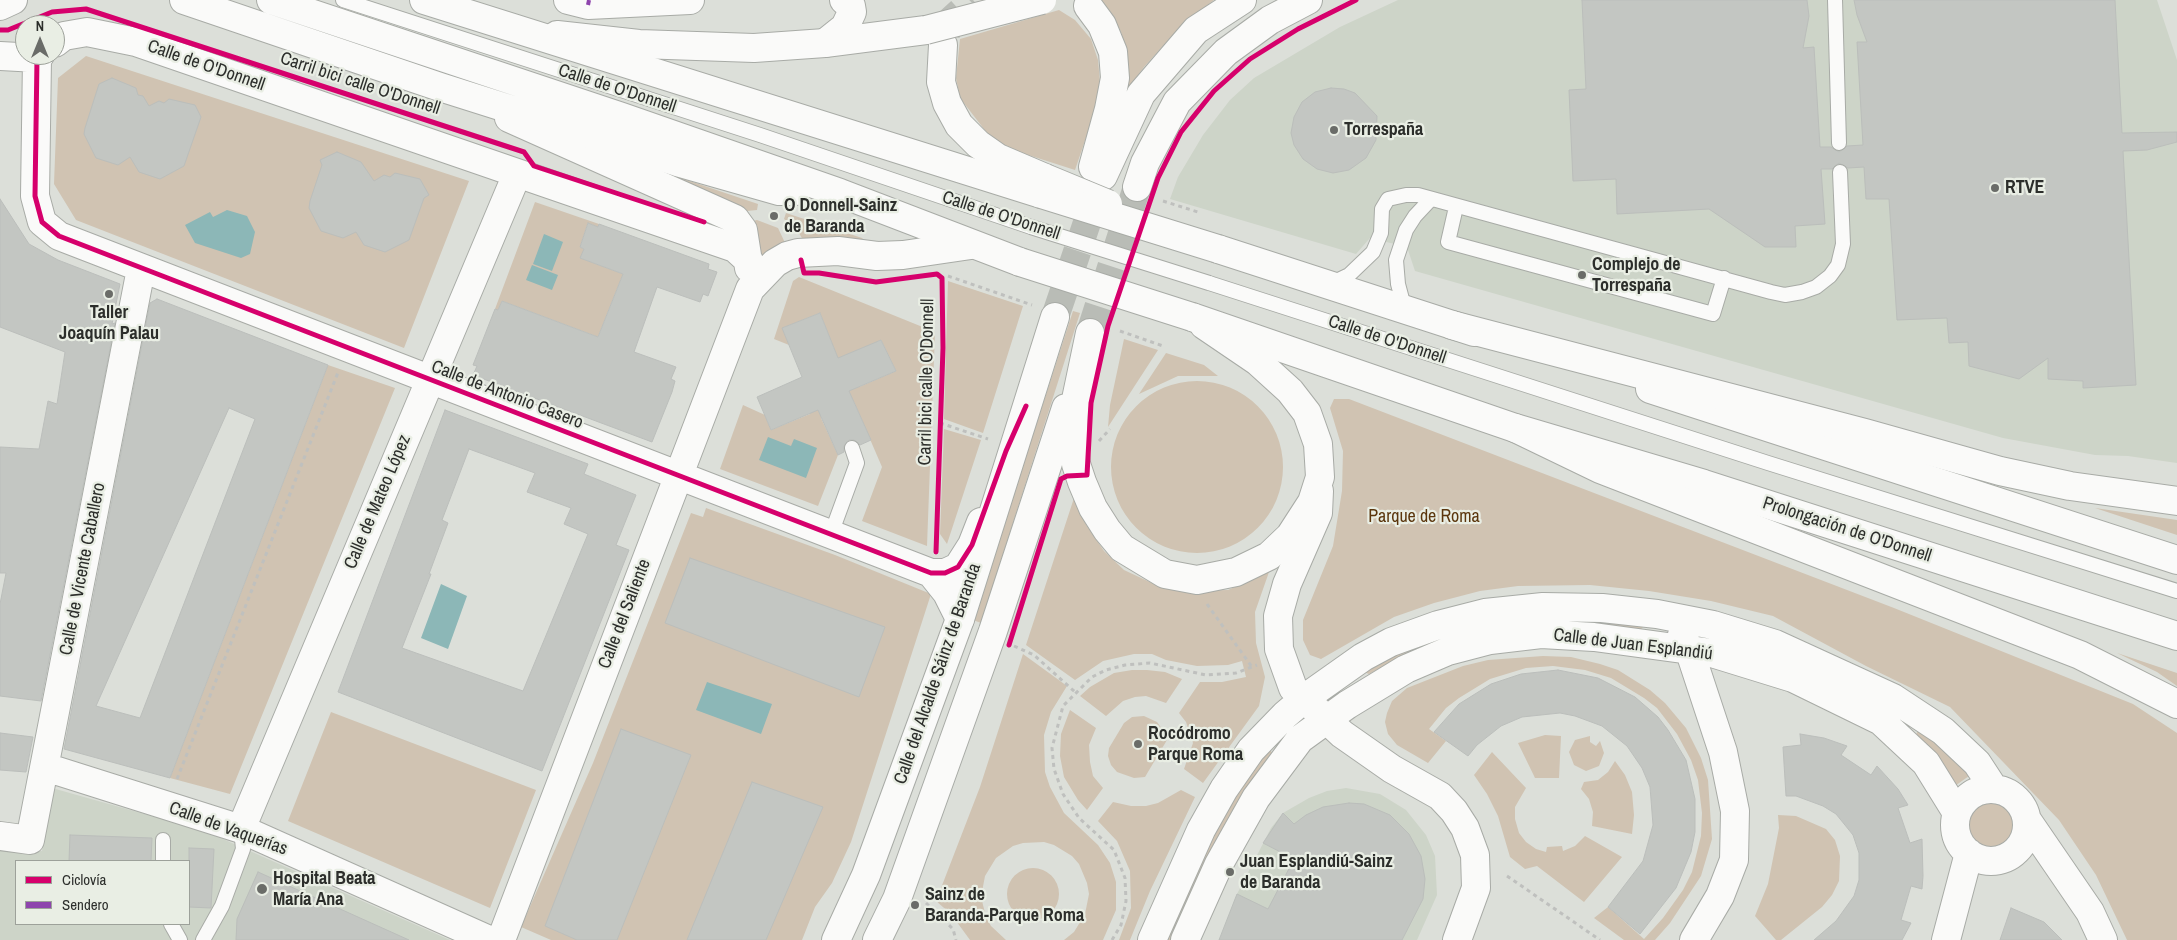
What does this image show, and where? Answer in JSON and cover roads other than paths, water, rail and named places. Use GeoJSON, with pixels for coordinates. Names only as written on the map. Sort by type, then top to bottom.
{"type":"FeatureCollection","features":[{"type":"Feature","properties":{"kind":"main road"},"geometry":{"type":"LineString","coordinates":[[0,6],[13,0]]}},
{"type":"Feature","properties":{"kind":"main road","name":"Calle de O'Donnell"},"geometry":{"type":"LineString","coordinates":[[184,0],[440,87],[676,162],[779,191],[840,193]]}},
{"type":"Feature","properties":{"kind":"main road","name":"Calle de O'Donnell"},"geometry":{"type":"LineString","coordinates":[[271,0],[622,117],[840,193],[971,245],[1020,262],[1192,317],[1515,428]]}},
{"type":"Feature","properties":{"kind":"main road","name":"Calle de O'Donnell"},"geometry":{"type":"LineString","coordinates":[[424,0],[516,30],[1043,186],[1218,249],[2177,560]]}},
{"type":"Feature","properties":{"kind":"main road"},"geometry":{"type":"LineString","coordinates":[[568,0],[588,5],[690,0]]}},
{"type":"Feature","properties":{"kind":"main road","name":"Calle de O'Donnell"},"geometry":{"type":"LineString","coordinates":[[516,30],[639,44],[754,48],[934,37],[1042,0]]}},
{"type":"Feature","properties":{"kind":"main road"},"geometry":{"type":"LineString","coordinates":[[1088,6],[1102,25],[1113,52],[1115,78],[1097,174],[1141,94],[1196,30],[1242,0]]}},
{"type":"Feature","properties":{"kind":"main road"},"geometry":{"type":"LineString","coordinates":[[1137,187],[1144,163],[1177,102],[1226,52],[1270,20],[1308,0]]}},
{"type":"Feature","properties":{"kind":"main road"},"geometry":{"type":"LineString","coordinates":[[825,43],[845,27],[852,12],[852,2]]}},
{"type":"Feature","properties":{"kind":"main road","name":"Calle de O'Donnell"},"geometry":{"type":"LineString","coordinates":[[65,36],[87,32],[136,42],[735,248],[749,261]]}},
{"type":"Feature","properties":{"kind":"main road"},"geometry":{"type":"LineString","coordinates":[[934,37],[941,82],[947,103],[960,125],[978,144],[1043,186]]}},
{"type":"Feature","properties":{"kind":"main road","name":"Calle de O'Donnell"},"geometry":{"type":"LineString","coordinates":[[0,56],[15,55]]}},
{"type":"Feature","properties":{"kind":"main road","name":"Calle de Antonio Casero"},"geometry":{"type":"LineString","coordinates":[[43,65],[35,196],[42,222],[59,236],[429,380],[679,474],[931,573]]}},
{"type":"Feature","properties":{"kind":"main road","name":"Calle de O'Donnell"},"geometry":{"type":"LineString","coordinates":[[440,87],[734,219],[743,230],[749,261],[750,289]]}},
{"type":"Feature","properties":{"kind":"main road","name":"Calle de Mateo López"},"geometry":{"type":"LineString","coordinates":[[241,830],[517,174]]}},
{"type":"Feature","properties":{"kind":"main road","name":"Calle de O'Donnell"},"geometry":{"type":"LineString","coordinates":[[750,289],[775,263],[787,256],[798,253],[838,251],[877,256],[903,255],[971,245]]}},
{"type":"Feature","properties":{"kind":"main road","name":"Calle de Vicente Caballero"},"geometry":{"type":"LineString","coordinates":[[0,836],[30,840],[141,269]]}},
{"type":"Feature","properties":{"kind":"main road","name":"Calle del Saliente"},"geometry":{"type":"LineString","coordinates":[[501,940],[750,289]]}},
{"type":"Feature","properties":{"kind":"main road","name":"Calle del Alcalde Sáinz de Baranda"},"geometry":{"type":"LineString","coordinates":[[836,940],[866,875],[960,619],[1030,396],[1045,311]]}},
{"type":"Feature","properties":{"kind":"main road"},"geometry":{"type":"LineString","coordinates":[[1192,317],[1257,361],[1290,391],[1307,413],[1318,444],[1320,476],[1318,513],[1287,584],[1278,616],[1279,649],[1293,688],[1342,734],[1392,768],[1440,796],[1454,811],[1465,828],[1475,855],[1476,888],[1457,940]]}},
{"type":"Feature","properties":{"kind":"main road"},"geometry":{"type":"LineString","coordinates":[[1452,325],[1865,433],[2000,471],[2070,486],[2177,501]]}},
{"type":"Feature","properties":{"kind":"main road","name":"Calle del Alcalde Sáinz de Baranda"},"geometry":{"type":"LineString","coordinates":[[879,938],[897,899],[993,631],[1090,333],[1074,408],[1073,436],[1076,464],[1093,508],[1107,530],[1122,548],[1143,563],[1165,574],[1197,580],[1236,572],[1270,556],[1290,536],[1312,502],[1320,476]]}},
{"type":"Feature","properties":{"kind":"main road"},"geometry":{"type":"LineString","coordinates":[[931,573],[945,573],[958,566],[972,545],[1006,451],[1030,396]]}},
{"type":"Feature","properties":{"kind":"main road"},"geometry":{"type":"LineString","coordinates":[[1515,428],[1600,469],[2080,655],[2177,704]]}},
{"type":"Feature","properties":{"kind":"main road","name":"Prolongación de O'Donnell"},"geometry":{"type":"LineString","coordinates":[[1515,428],[1704,484],[2177,636]]}},
{"type":"Feature","properties":{"kind":"main road"},"geometry":{"type":"LineString","coordinates":[[931,573],[947,593],[960,619]]}},
{"type":"Feature","properties":{"kind":"main road","name":"Calle de Juan Esplandiú"},"geometry":{"type":"LineString","coordinates":[[1152,940],[1201,830],[1224,789],[1252,750],[1305,698],[1363,657],[1391,642],[1438,625],[1485,612],[1543,607],[1602,608],[1657,614],[1712,626],[1775,644],[1893,698],[1943,731],[1977,764],[1994,789]]}},
{"type":"Feature","properties":{"kind":"main road"},"geometry":{"type":"LineString","coordinates":[[1657,614],[1674,623],[1689,649],[1723,752],[1735,811],[1734,860],[1720,896],[1694,940]]}},
{"type":"Feature","properties":{"kind":"main road","name":"Calle de Juan Esplandiú"},"geometry":{"type":"LineString","coordinates":[[1185,940],[1219,864],[1256,798],[1300,740],[1326,719],[1406,669],[1448,651],[1490,640],[1541,634],[1594,637],[1712,653],[1793,678],[1881,721],[1926,763],[1957,813]]}},
{"type":"Feature","properties":{"kind":"main road","name":"Calle de Vaquerías"},"geometry":{"type":"LineString","coordinates":[[44,767],[241,830],[489,940]]}},
{"type":"Feature","properties":{"kind":"main road"},"geometry":{"type":"LineString","coordinates":[[1994,789],[2012,795],[2024,810],[2027,820],[2027,832],[2022,843],[2014,853],[2004,859],[1986,860],[1969,854],[1960,842],[1955,828],[1957,813],[1968,798],[1976,792],[1994,789]]}},
{"type":"Feature","properties":{"kind":"main road"},"geometry":{"type":"LineString","coordinates":[[2027,820],[2090,912],[2102,940]]}},
{"type":"Feature","properties":{"kind":"main road"},"geometry":{"type":"LineString","coordinates":[[1946,940],[1969,854]]}},
{"type":"Feature","properties":{"kind":"lane","name":"Calle de O'Donnell"},"geometry":{"type":"LineString","coordinates":[[343,0],[760,135],[1031,227],[2177,592]]}},
{"type":"Feature","properties":{"kind":"lane"},"geometry":{"type":"LineString","coordinates":[[1835,0],[1839,143]]}},
{"type":"Feature","properties":{"kind":"lane"},"geometry":{"type":"LineString","coordinates":[[1329,284],[1349,275],[1372,252],[1381,233],[1382,208],[1388,199],[1397,196],[1418,195],[1430,200],[1785,295],[1816,287],[1830,276],[1838,265],[1843,244],[1840,172]]}},
{"type":"Feature","properties":{"kind":"lane"},"geometry":{"type":"LineString","coordinates":[[1409,311],[1402,299],[1398,284],[1396,260],[1411,223],[1430,200]]}},
{"type":"Feature","properties":{"kind":"lane"},"geometry":{"type":"LineString","coordinates":[[1456,206],[1448,242],[1712,314],[1724,278]]}},
{"type":"Feature","properties":{"kind":"lane"},"geometry":{"type":"LineString","coordinates":[[831,534],[857,463],[852,448]]}},
{"type":"Feature","properties":{"kind":"lane"},"geometry":{"type":"LineString","coordinates":[[203,940],[222,906],[243,849],[241,830]]}},
{"type":"Feature","properties":{"kind":"lane"},"geometry":{"type":"LineString","coordinates":[[163,840],[163,860]]}},
{"type":"Feature","properties":{"kind":"lane"},"geometry":{"type":"LineString","coordinates":[[172,925],[180,940]]}},
{"type":"Feature","properties":{"kind":"water"},"geometry":{"type":"Polygon","coordinates":[[[227,210],[247,216],[255,232],[250,254],[241,258],[195,243],[185,225],[210,212],[213,217],[227,210]]]}},
{"type":"Feature","properties":{"kind":"water"},"geometry":{"type":"Polygon","coordinates":[[[544,234],[563,242],[552,271],[533,264],[544,234]]]}},
{"type":"Feature","properties":{"kind":"water"},"geometry":{"type":"Polygon","coordinates":[[[532,265],[558,275],[552,290],[526,280],[532,265]]]}},
{"type":"Feature","properties":{"kind":"water"},"geometry":{"type":"Polygon","coordinates":[[[768,437],[791,446],[794,439],[817,448],[806,478],[759,460],[768,437]]]}},
{"type":"Feature","properties":{"kind":"water"},"geometry":{"type":"Polygon","coordinates":[[[441,584],[467,596],[448,649],[421,638],[441,584]]]}},
{"type":"Feature","properties":{"kind":"water"},"geometry":{"type":"Polygon","coordinates":[[[707,682],[772,704],[761,734],[696,710],[707,682]]]}},
{"type":"Feature","properties":{"kind":"tunnel"},"geometry":{"type":"LineString","coordinates":[[946,34],[950,21],[973,0]]}},
{"type":"Feature","properties":{"kind":"tunnel"},"geometry":{"type":"LineString","coordinates":[[1055,317],[1099,187]]}},
{"type":"Feature","properties":{"kind":"tunnel"},"geometry":{"type":"LineString","coordinates":[[1090,333],[1137,187]]}},
{"type":"Feature","properties":{"kind":"place","name":"Torrespaña"},"geometry":{"type":"Point","coordinates":[1334,130]}},
{"type":"Feature","properties":{"kind":"place","name":"RTVE"},"geometry":{"type":"Point","coordinates":[1995,188]}},
{"type":"Feature","properties":{"kind":"place","name":"O Donnell-Sainz de Baranda"},"geometry":{"type":"Point","coordinates":[774,216]}},
{"type":"Feature","properties":{"kind":"place","name":"Complejo de Torrespaña"},"geometry":{"type":"Point","coordinates":[1582,275]}},
{"type":"Feature","properties":{"kind":"place","name":"Taller Joaquín Palau"},"geometry":{"type":"Point","coordinates":[109,294]}},
{"type":"Feature","properties":{"kind":"place","name":"Rocódromo Parque Roma"},"geometry":{"type":"Point","coordinates":[1138,744]}},
{"type":"Feature","properties":{"kind":"place","name":"Juan Esplandiú-Sainz de Baranda"},"geometry":{"type":"Point","coordinates":[1230,872]}},
{"type":"Feature","properties":{"kind":"place","name":"Hospital Beata María Ana"},"geometry":{"type":"Point","coordinates":[262,889]}},
{"type":"Feature","properties":{"kind":"place","name":"Sainz de Baranda-Parque Roma"},"geometry":{"type":"Point","coordinates":[915,905]}},
{"type":"Feature","properties":{"kind":"park label","name":"Parque de Roma"},"geometry":{"type":"Point","coordinates":[1424,517]}}]}
